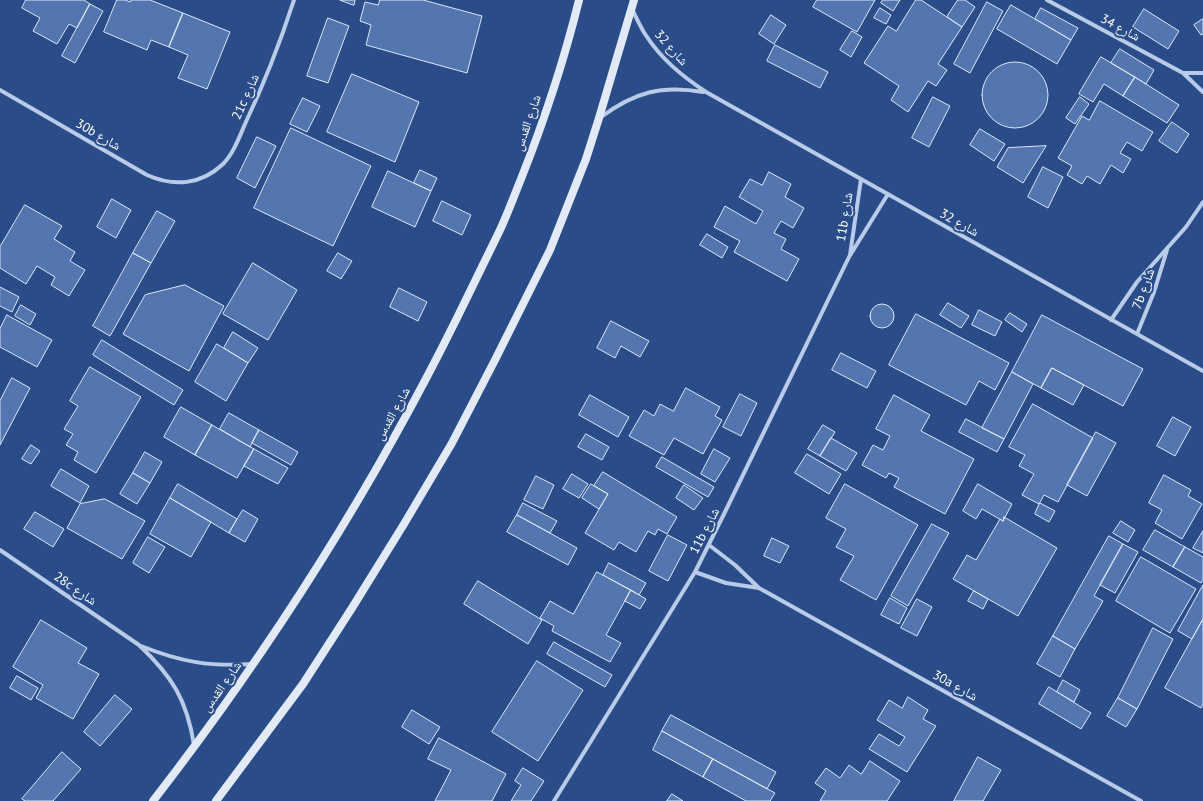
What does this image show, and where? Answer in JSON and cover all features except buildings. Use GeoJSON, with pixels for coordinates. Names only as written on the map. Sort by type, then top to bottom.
{"type":"FeatureCollection","features":[{"type":"Feature","properties":{"kind":"main road","name":"شارع القدس"},"geometry":{"type":"LineString","coordinates":[[153,801],[194,748],[253,664],[308,581],[362,494],[405,417],[440,351],[501,228],[538,135],[570,34],[579,0]]}},
{"type":"Feature","properties":{"kind":"main road"},"geometry":{"type":"LineString","coordinates":[[216,801],[303,684],[400,530],[452,443],[550,250],[586,159],[634,0]]}},
{"type":"Feature","properties":{"kind":"street","name":"21c شارع"},"geometry":{"type":"LineString","coordinates":[[191,182],[209,175],[224,164],[234,149],[261,90],[294,0]]}},
{"type":"Feature","properties":{"kind":"street","name":"شارع 34"},"geometry":{"type":"LineString","coordinates":[[1047,0],[1183,73],[1203,92]]}},
{"type":"Feature","properties":{"kind":"street","name":"شارع 32"},"geometry":{"type":"LineString","coordinates":[[632,9],[645,34],[662,56],[682,76],[706,92],[1203,371]]}},
{"type":"Feature","properties":{"kind":"street","name":"شارع 34"},"geometry":{"type":"LineString","coordinates":[[1183,73],[1203,73]]}},
{"type":"Feature","properties":{"kind":"street","name":"شارع 32"},"geometry":{"type":"LineString","coordinates":[[599,118],[618,105],[638,95],[660,90],[683,88],[706,92]]}},
{"type":"Feature","properties":{"kind":"street","name":"30b شارع"},"geometry":{"type":"LineString","coordinates":[[0,90],[147,175],[156,179],[167,181],[191,182]]}},
{"type":"Feature","properties":{"kind":"street","name":"11b شارع"},"geometry":{"type":"LineString","coordinates":[[849,257],[861,179]]}},
{"type":"Feature","properties":{"kind":"street","name":"11b شارع"},"geometry":{"type":"LineString","coordinates":[[554,801],[695,572],[849,257],[888,194]]}},
{"type":"Feature","properties":{"kind":"street","name":"7b شارع"},"geometry":{"type":"LineString","coordinates":[[1111,320],[1137,282],[1186,227],[1203,202]]}},
{"type":"Feature","properties":{"kind":"street","name":"7b شارع"},"geometry":{"type":"LineString","coordinates":[[1136,334],[1154,292],[1167,249]]}},
{"type":"Feature","properties":{"kind":"street","name":"30a شارع"},"geometry":{"type":"LineString","coordinates":[[709,545],[736,566],[759,588],[1141,801]]}},
{"type":"Feature","properties":{"kind":"street","name":"28c شارع"},"geometry":{"type":"LineString","coordinates":[[0,550],[138,645],[156,661],[171,680],[183,701],[190,724],[194,748]]}},
{"type":"Feature","properties":{"kind":"street","name":"30a شارع"},"geometry":{"type":"LineString","coordinates":[[695,572],[726,583],[759,588]]}},
{"type":"Feature","properties":{"kind":"street","name":"28c شارع"},"geometry":{"type":"LineString","coordinates":[[138,645],[160,654],[199,663],[230,665],[253,664]]}}]}
